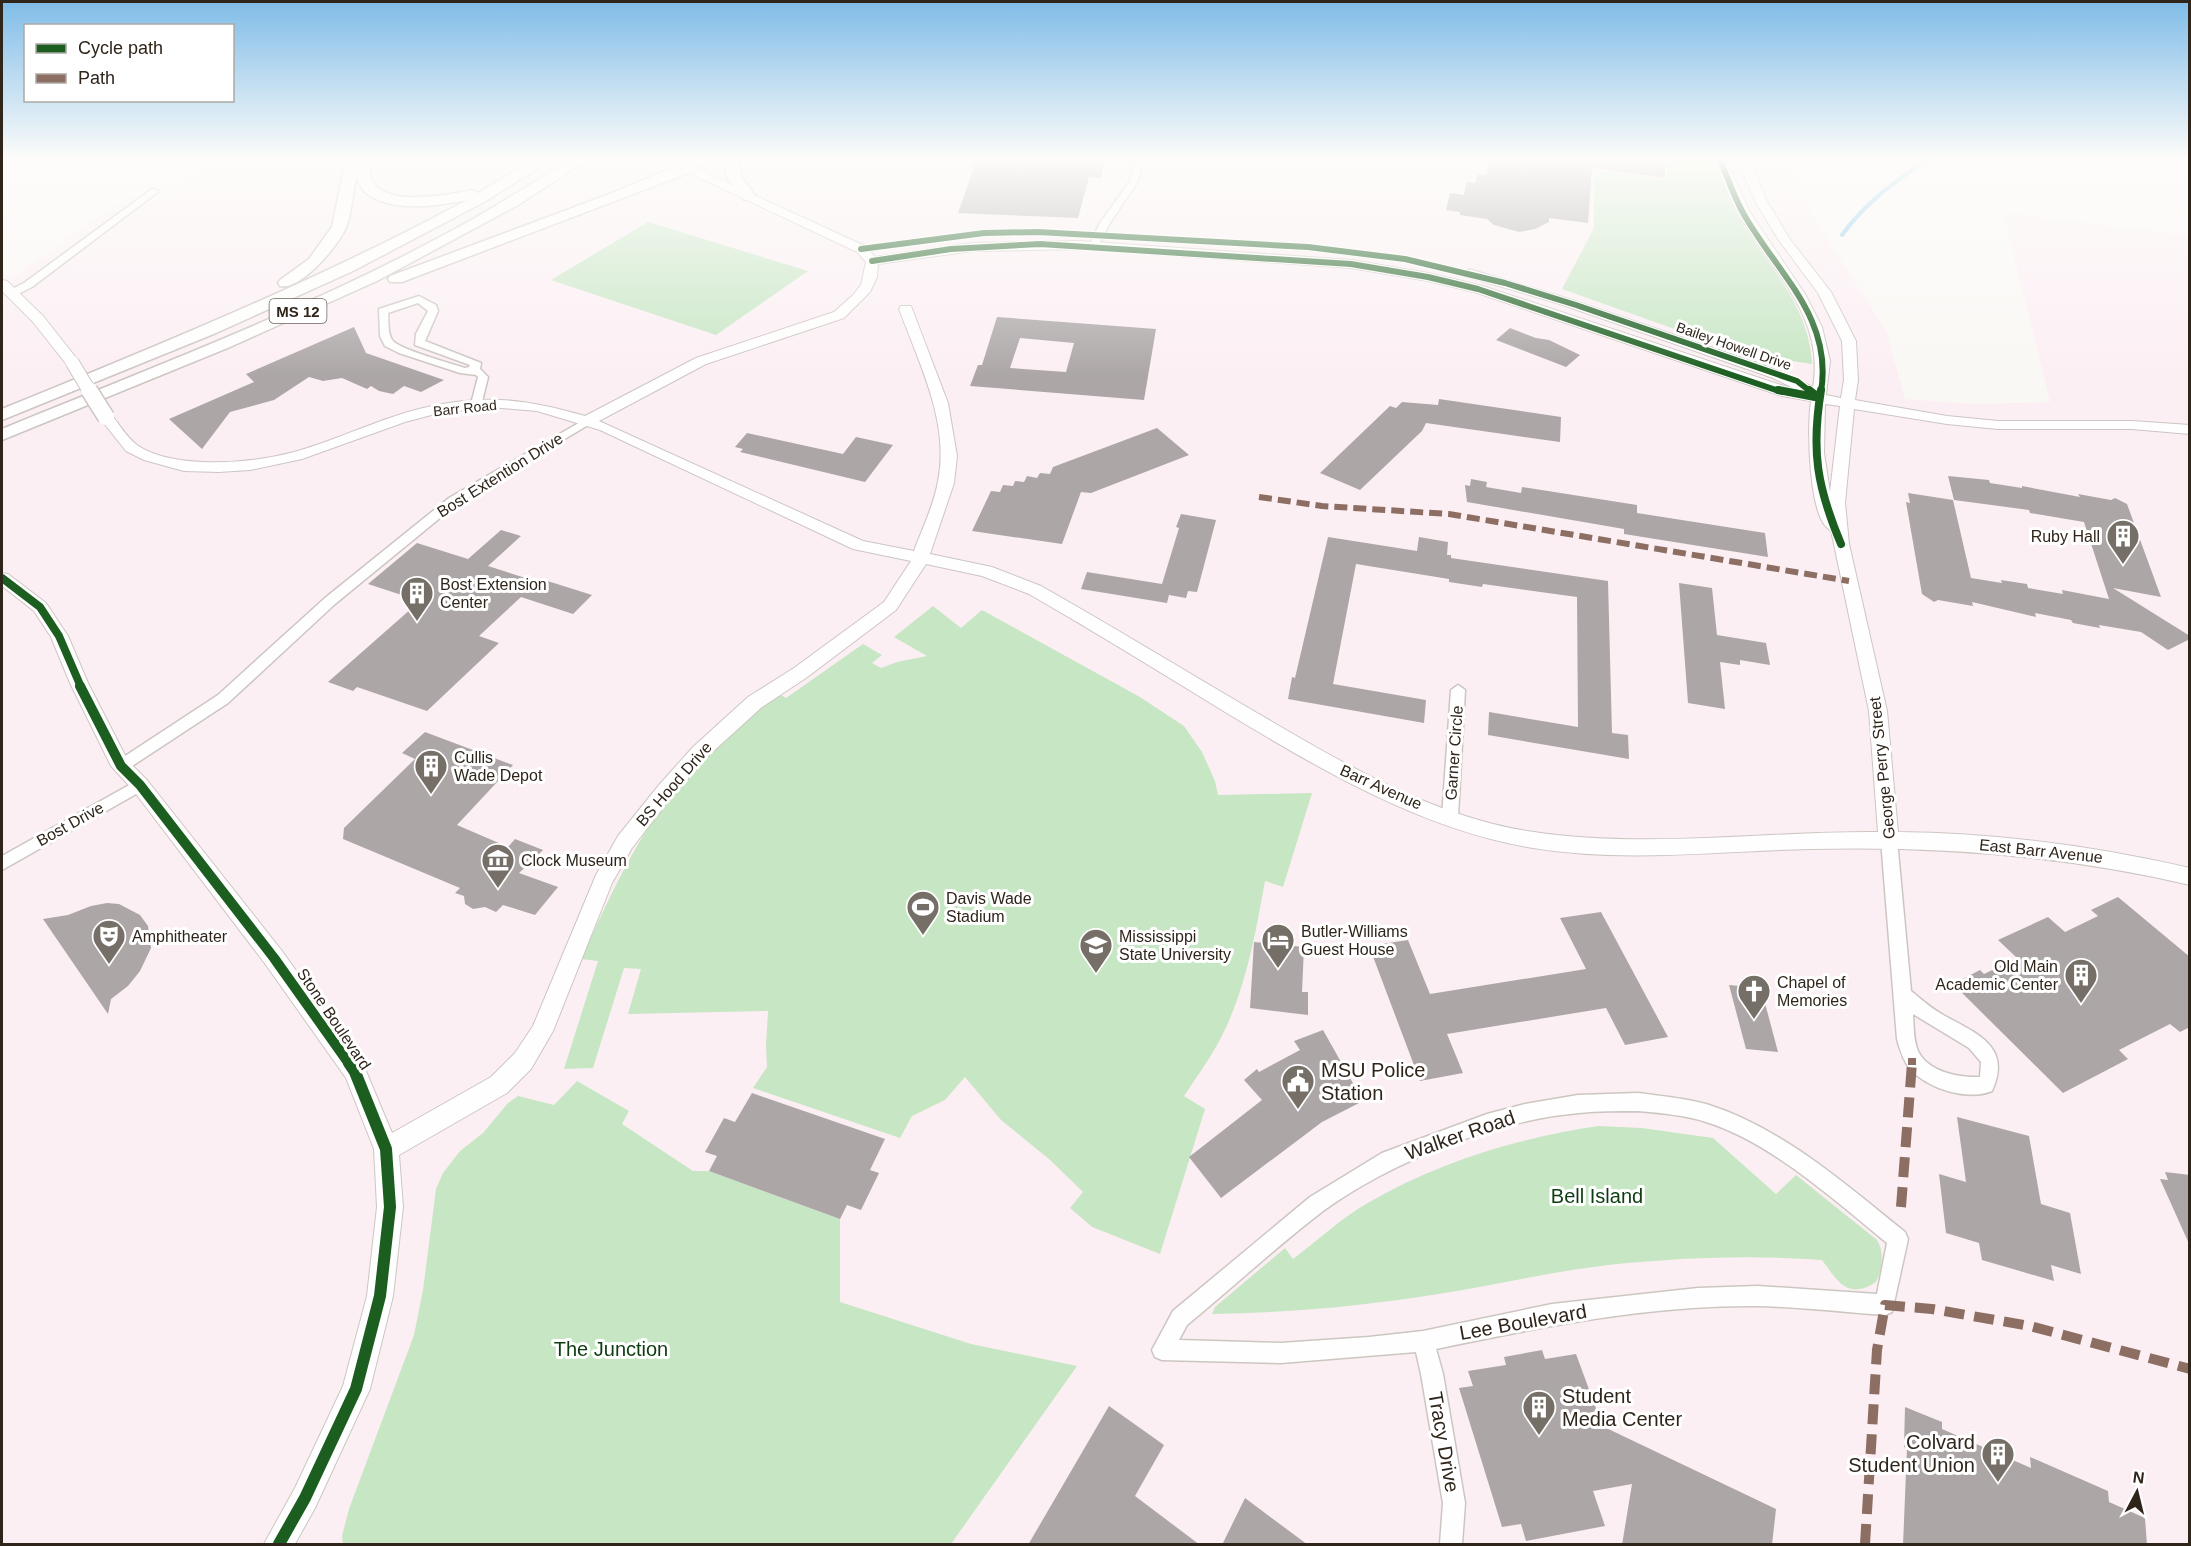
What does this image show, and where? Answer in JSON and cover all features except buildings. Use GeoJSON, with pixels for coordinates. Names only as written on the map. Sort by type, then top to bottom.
{"type":"FeatureCollection","features":[{"type":"Feature","properties":{"kind":"main road"},"geometry":{"type":"LineString","coordinates":[[165,347],[270,294],[314,262],[336,231]]}},
{"type":"Feature","properties":{"kind":"main road","name":"MS 12"},"geometry":{"type":"LineString","coordinates":[[2,415],[277,299],[421,231]]}},
{"type":"Feature","properties":{"kind":"main road","name":"MS 12"},"geometry":{"type":"LineString","coordinates":[[2,435],[225,343],[350,288],[458,231]]}},
{"type":"Feature","properties":{"kind":"main road"},"geometry":{"type":"LineString","coordinates":[[225,343],[521,231]]}},
{"type":"Feature","properties":{"kind":"street"},"geometry":{"type":"LineString","coordinates":[[7,288],[28,285],[101,231]]}},
{"type":"Feature","properties":{"kind":"street"},"geometry":{"type":"LineString","coordinates":[[823,231],[861,249],[872,261]]}},
{"type":"Feature","properties":{"kind":"street"},"geometry":{"type":"LineString","coordinates":[[1097,240],[1103,231]]}},
{"type":"Feature","properties":{"kind":"street","name":"George Perry Street"},"geometry":{"type":"LineString","coordinates":[[1755,231],[1791,283],[1812,321],[1821,345],[1824,369],[1818,397],[1815,430],[1816,465],[1825,504],[1841,544]]}},
{"type":"Feature","properties":{"kind":"street","name":"George Perry Street"},"geometry":{"type":"LineString","coordinates":[[1780,231],[1824,292],[1849,341],[1851,380],[1837,503],[1841,544],[1878,711],[1906,1039],[1912,1058],[1929,1073],[1945,1080],[1975,1087],[1986,1085],[1992,1075],[1991,1062],[1982,1048],[1953,1027],[1929,1016],[1904,996]]}},
{"type":"Feature","properties":{"kind":"street","name":"Bailey Howell Drive"},"geometry":{"type":"LineString","coordinates":[[861,249],[984,233],[1038,232],[1097,240],[1352,264],[1428,277],[1535,307],[1787,393],[1849,404]]}},
{"type":"Feature","properties":{"kind":"street","name":"Bailey Howell Drive"},"geometry":{"type":"LineString","coordinates":[[872,261],[951,249],[1097,240]]}},
{"type":"Feature","properties":{"kind":"street","name":"Bost Extention Drive"},"geometry":{"type":"LineString","coordinates":[[121,766],[223,699],[330,601],[453,501],[589,420],[701,361],[839,315],[853,304],[864,290],[871,277],[872,261]]}},
{"type":"Feature","properties":{"kind":"street","name":"Barr Road"},"geometry":{"type":"LineString","coordinates":[[7,288],[48,330],[72,362],[106,417],[131,448],[149,457],[184,466],[250,465],[297,456],[413,415],[477,404],[538,407],[589,420],[771,502],[842,538],[920,559]]}},
{"type":"Feature","properties":{"kind":"street"},"geometry":{"type":"LineString","coordinates":[[403,351],[419,342],[433,311],[432,307],[419,298],[384,311],[386,341],[403,351],[464,371],[474,370],[483,377],[477,404]]}},
{"type":"Feature","properties":{"kind":"street","name":"BS Hood Drive"},"geometry":{"type":"LineString","coordinates":[[386,1149],[499,1085],[523,1061],[542,1031],[603,881],[625,842],[666,790],[731,722],[890,606],[920,559],[946,483],[949,456],[941,403],[906,309]]}},
{"type":"Feature","properties":{"kind":"street"},"geometry":{"type":"LineString","coordinates":[[419,342],[476,363],[474,370]]}},
{"type":"Feature","properties":{"kind":"street"},"geometry":{"type":"LineString","coordinates":[[1849,404],[1947,420],[1998,425],[2132,425],[2190,430]]}},
{"type":"Feature","properties":{"kind":"street","name":"Barr Avenue"},"geometry":{"type":"LineString","coordinates":[[920,559],[986,571],[1035,590],[1321,759],[1395,796],[1450,817],[1531,840],[1598,846],[1889,840]]}},
{"type":"Feature","properties":{"kind":"street","name":"Stone Boulevard"},"geometry":{"type":"LineString","coordinates":[[4,581],[40,607],[59,636],[121,766],[140,785],[274,958],[355,1072],[386,1149],[390,1207],[380,1296],[356,1389],[305,1498],[279,1545]]}},
{"type":"Feature","properties":{"kind":"street","name":"Garner Circle"},"geometry":{"type":"LineString","coordinates":[[1450,817],[1458,690]]}},
{"type":"Feature","properties":{"kind":"street","name":"Bost Drive"},"geometry":{"type":"LineString","coordinates":[[2,864],[140,785]]}},
{"type":"Feature","properties":{"kind":"street","name":"East Barr Avenue"},"geometry":{"type":"LineString","coordinates":[[1889,840],[2071,851],[2139,863],[2190,877]]}},
{"type":"Feature","properties":{"kind":"street","name":"Walker Road"},"geometry":{"type":"LineString","coordinates":[[1162,1350],[1180,1318],[1317,1204],[1389,1160],[1487,1123],[1525,1113],[1578,1104],[1638,1102],[1673,1106],[1714,1116],[1774,1144],[1898,1239]]}},
{"type":"Feature","properties":{"kind":"street","name":"Lee Boulevard"},"geometry":{"type":"LineString","coordinates":[[1162,1350],[1281,1353],[1369,1347],[1423,1341],[1552,1314],[1698,1298],[1758,1296],[1885,1305],[1898,1239]]}},
{"type":"Feature","properties":{"kind":"street","name":"Tracy Drive"},"geometry":{"type":"LineString","coordinates":[[1423,1341],[1432,1374],[1454,1503],[1451,1545]]}},
{"type":"Feature","properties":{"kind":"shaded area","name":"Mississippi State University"},"geometry":{"type":"Polygon","coordinates":[[[79,231],[1822,231],[1886,330],[1905,399],[1973,404],[2050,402],[2008,231],[2151,231],[2189,236],[2189,1544],[2,1544],[2,271],[10,280],[79,231]]]}},
{"type":"Feature","properties":{"kind":"green space"},"geometry":{"type":"Polygon","coordinates":[[[633,231],[678,231],[808,271],[716,335],[551,280],[633,231]]]}},
{"type":"Feature","properties":{"kind":"green space"},"geometry":{"type":"Polygon","coordinates":[[[1592,231],[1747,231],[1797,307],[1809,344],[1812,364],[1755,355],[1728,348],[1562,289],[1592,231]]]}},
{"type":"Feature","properties":{"kind":"green space","name":"Davis Wade Stadium"},"geometry":{"type":"Polygon","coordinates":[[[933,606],[961,628],[982,610],[1140,697],[1184,726],[1202,752],[1215,781],[1218,795],[1312,793],[1283,887],[1265,881],[1248,965],[1227,1026],[1184,1096],[1205,1109],[1160,1254],[1092,1227],[1070,1208],[1083,1192],[1049,1159],[1001,1120],[965,1077],[945,1100],[912,1116],[900,1138],[753,1088],[767,1067],[768,1011],[628,1014],[641,969],[624,968],[593,1068],[564,1069],[598,961],[581,959],[631,856],[661,808],[679,785],[707,754],[776,692],[786,698],[863,644],[882,655],[872,663],[881,668],[927,656],[894,637],[933,606]]]}},
{"type":"Feature","properties":{"kind":"green space","name":"The Junction"},"geometry":{"type":"Polygon","coordinates":[[[577,1081],[629,1111],[622,1124],[693,1171],[709,1171],[840,1219],[840,1302],[971,1344],[1077,1366],[951,1544],[343,1544],[342,1536],[349,1509],[414,1335],[423,1290],[436,1189],[443,1173],[460,1151],[483,1133],[508,1103],[518,1096],[554,1105],[577,1081]]]}},
{"type":"Feature","properties":{"kind":"green space","name":"Bell Island"},"geometry":{"type":"Polygon","coordinates":[[[1599,1126],[1642,1128],[1713,1138],[1776,1194],[1796,1175],[1877,1240],[1882,1261],[1876,1282],[1866,1287],[1850,1289],[1838,1281],[1822,1260],[1749,1257],[1700,1258],[1603,1266],[1382,1302],[1269,1312],[1212,1314],[1215,1307],[1285,1248],[1293,1259],[1347,1216],[1393,1189],[1449,1164],[1479,1154],[1539,1137],[1599,1126]]]}},
{"type":"Feature","properties":{"kind":"waterway"},"geometry":{"type":"LineString","coordinates":[[1842,235],[1845,231]]}},
{"type":"Feature","properties":{"kind":"marked path"},"geometry":{"type":"LineString","coordinates":[[1259,497],[1322,506],[1449,514],[1849,581]]}},
{"type":"Feature","properties":{"kind":"marked path"},"geometry":{"type":"LineString","coordinates":[[1901,1207],[1912,1058]]}},
{"type":"Feature","properties":{"kind":"marked path"},"geometry":{"type":"LineString","coordinates":[[1865,1544],[1877,1350],[1885,1305],[1932,1309],[2030,1326],[2190,1369]]}},
{"type":"Feature","properties":{"kind":"cycle path"},"geometry":{"type":"LineString","coordinates":[[1755,231],[1807,309],[1821,343],[1824,365],[1815,429],[1816,459],[1825,502],[1841,544]]}},
{"type":"Feature","properties":{"kind":"cycle path"},"geometry":{"type":"LineString","coordinates":[[861,249],[984,233],[1038,232],[1308,247],[1405,259],[1505,283],[1576,305],[1797,381],[1818,397]]}},
{"type":"Feature","properties":{"kind":"cycle path"},"geometry":{"type":"LineString","coordinates":[[872,261],[951,249],[1040,244],[1351,264],[1428,277],[1478,289],[1746,380],[1787,393],[1815,397]]}},
{"type":"Feature","properties":{"kind":"cycle path"},"geometry":{"type":"LineString","coordinates":[[2,578],[40,607],[59,636],[79,683],[121,766],[140,785],[274,958],[355,1072],[386,1149],[390,1207],[380,1296],[356,1389],[305,1498],[279,1544]]}},
{"type":"Feature","properties":{"kind":"place","name":"Ruby Hall"},"geometry":{"type":"Point","coordinates":[2123,565]}},
{"type":"Feature","properties":{"kind":"place","name":"Bost Extension Center"},"geometry":{"type":"Point","coordinates":[417,622]}},
{"type":"Feature","properties":{"kind":"place","name":"Cullis Wade Depot"},"geometry":{"type":"Point","coordinates":[431,795]}},
{"type":"Feature","properties":{"kind":"place","name":"Clock Museum"},"geometry":{"type":"Point","coordinates":[498,889]}},
{"type":"Feature","properties":{"kind":"place","name":"Davis Wade Stadium"},"geometry":{"type":"Point","coordinates":[923,936]}},
{"type":"Feature","properties":{"kind":"place","name":"Amphitheater"},"geometry":{"type":"Point","coordinates":[109,965]}},
{"type":"Feature","properties":{"kind":"place","name":"Butler-Williams Guest House"},"geometry":{"type":"Point","coordinates":[1278,969]}},
{"type":"Feature","properties":{"kind":"place","name":"Mississippi State University"},"geometry":{"type":"Point","coordinates":[1096,974]}},
{"type":"Feature","properties":{"kind":"place","name":"Old Main Academic Center"},"geometry":{"type":"Point","coordinates":[2081,1004]}},
{"type":"Feature","properties":{"kind":"place","name":"Chapel of Memories"},"geometry":{"type":"Point","coordinates":[1754,1020]}},
{"type":"Feature","properties":{"kind":"place","name":"MSU Police Station"},"geometry":{"type":"Point","coordinates":[1298,1110]}},
{"type":"Feature","properties":{"kind":"place","name":"Student Media Center"},"geometry":{"type":"Point","coordinates":[1539,1436]}},
{"type":"Feature","properties":{"kind":"place","name":"Colvard Student Union"},"geometry":{"type":"Point","coordinates":[1998,1483]}}]}
